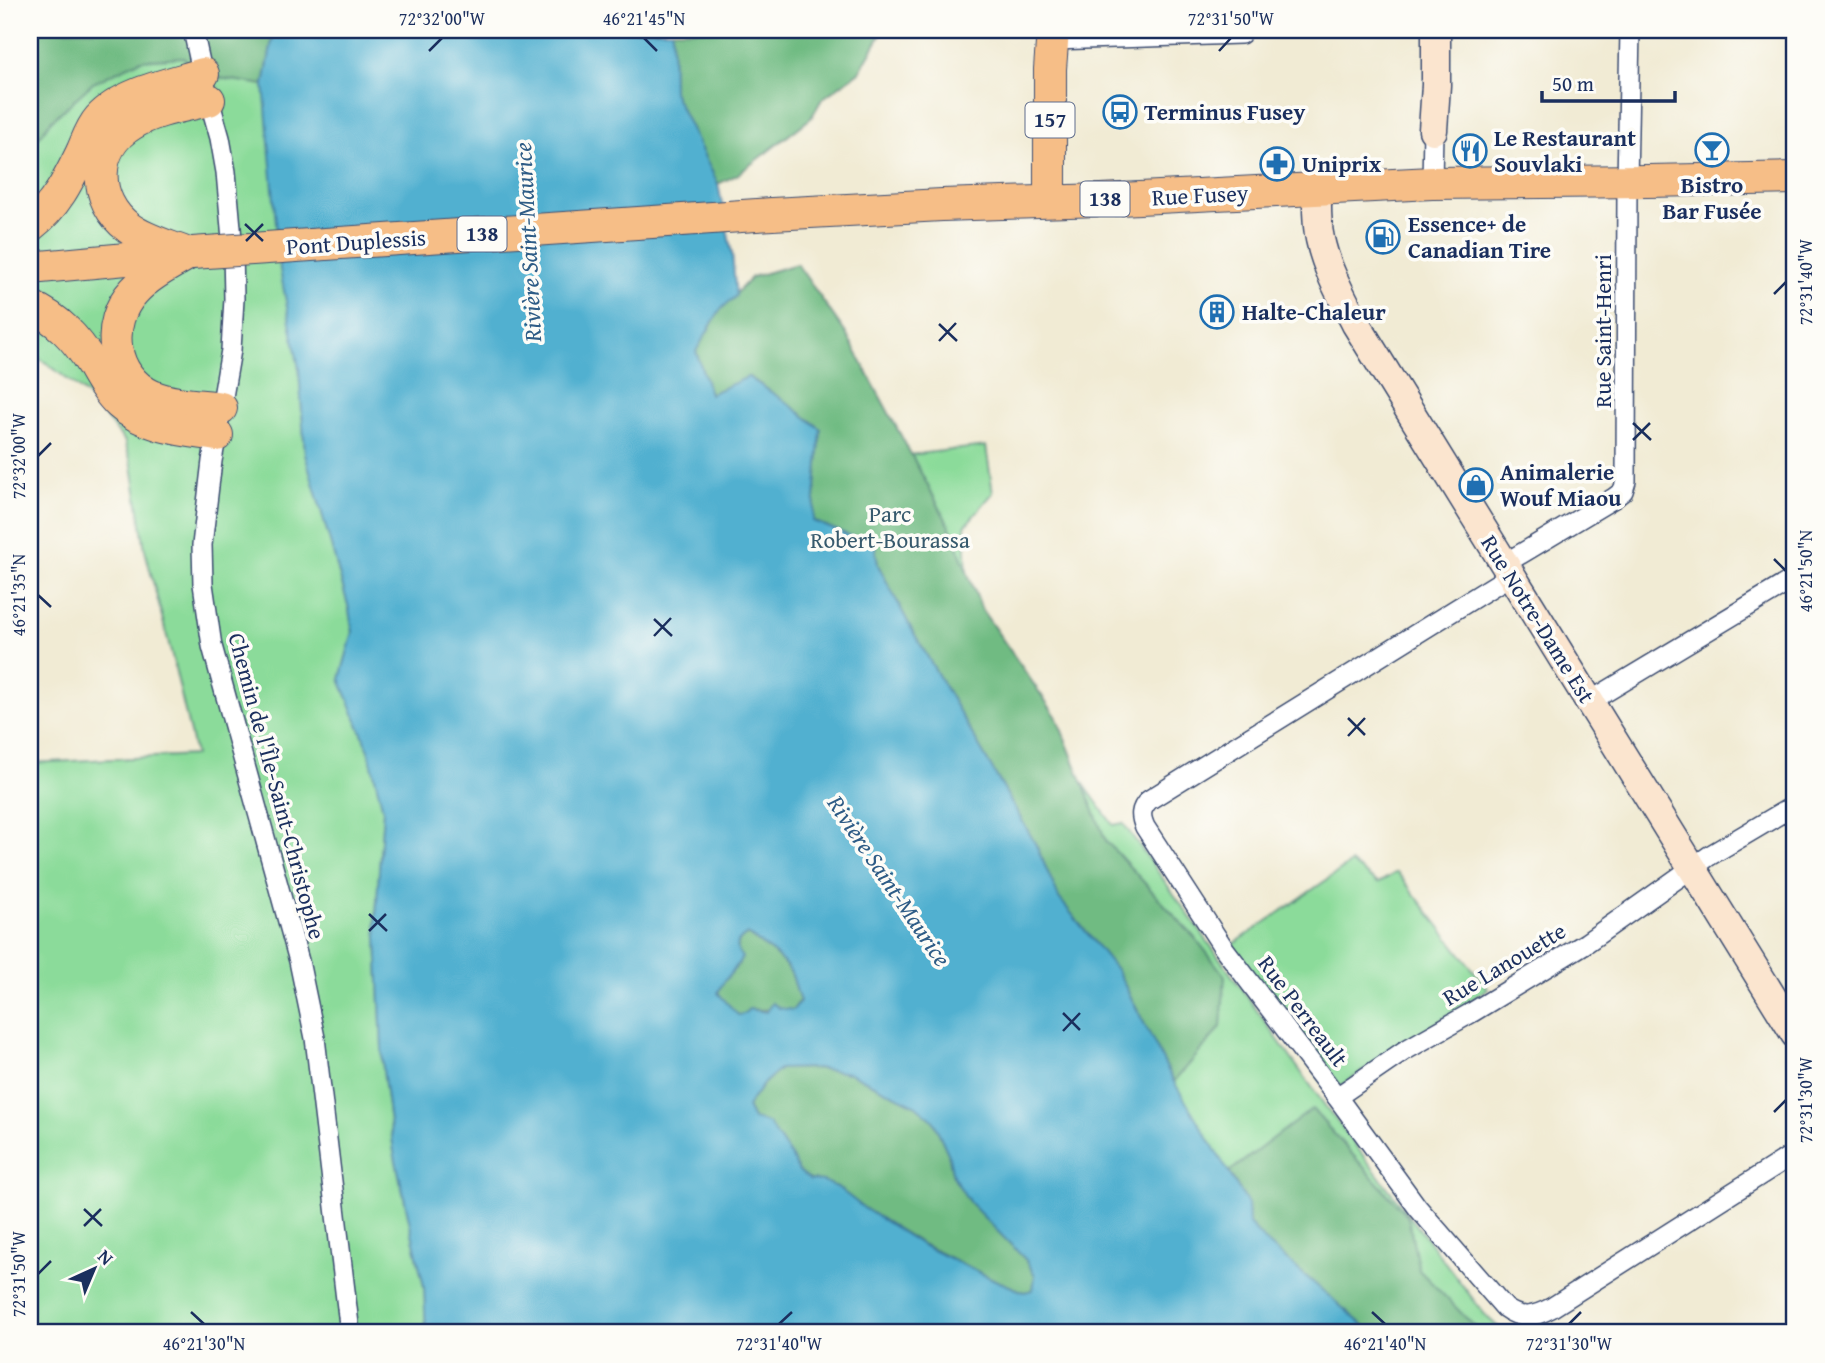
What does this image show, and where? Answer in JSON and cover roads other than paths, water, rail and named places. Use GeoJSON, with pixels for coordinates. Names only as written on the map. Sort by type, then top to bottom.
{"type":"FeatureCollection","features":[{"type":"Feature","properties":{"kind":"main road","name":"157"},"geometry":{"type":"LineString","coordinates":[[1049,201],[1050,69],[1053,35]]}},
{"type":"Feature","properties":{"kind":"main road"},"geometry":{"type":"LineString","coordinates":[[30,226],[48,211],[60,195],[69,181],[90,132],[106,112],[142,93],[206,87]]}},
{"type":"Feature","properties":{"kind":"main road"},"geometry":{"type":"LineString","coordinates":[[190,253],[133,231],[120,220],[105,197],[102,169],[110,147],[127,127],[206,87]]}},
{"type":"Feature","properties":{"kind":"main road","name":"Rue Fusey"},"geometry":{"type":"LineString","coordinates":[[772,214],[1432,183],[1795,178]]}},
{"type":"Feature","properties":{"kind":"main road","name":"Pont Duplessis"},"geometry":{"type":"LineString","coordinates":[[190,253],[772,214]]}},
{"type":"Feature","properties":{"kind":"main road"},"geometry":{"type":"LineString","coordinates":[[190,253],[147,279],[130,296],[118,320],[117,354],[124,371],[144,391],[219,422]]}},
{"type":"Feature","properties":{"kind":"main road","name":"138"},"geometry":{"type":"LineString","coordinates":[[30,268],[190,253]]}},
{"type":"Feature","properties":{"kind":"main road"},"geometry":{"type":"LineString","coordinates":[[30,306],[66,330],[78,343],[111,393],[128,410],[164,425],[219,422]]}},
{"type":"Feature","properties":{"kind":"street","name":"Chemin de l'Île-Saint-Christophe"},"geometry":{"type":"LineString","coordinates":[[193,30],[223,150],[233,250],[233,323],[202,545],[207,622],[308,1000],[317,1054],[350,1333]]}},
{"type":"Feature","properties":{"kind":"street"},"geometry":{"type":"LineString","coordinates":[[1053,35],[1241,34],[1241,30]]}},
{"type":"Feature","properties":{"kind":"street"},"geometry":{"type":"LineString","coordinates":[[1432,183],[1436,30]]}},
{"type":"Feature","properties":{"kind":"street","name":"Rue Saint-Henri"},"geometry":{"type":"LineString","coordinates":[[1507,569],[1614,498],[1625,486],[1628,475],[1627,181],[1630,30]]}},
{"type":"Feature","properties":{"kind":"street","name":"Rue Notre-Dame Est"},"geometry":{"type":"LineString","coordinates":[[1317,189],[1317,223],[1321,246],[1347,307],[1795,1034]]}},
{"type":"Feature","properties":{"kind":"street","name":"Rue Perreault"},"geometry":{"type":"LineString","coordinates":[[1507,569],[1149,800],[1141,812],[1145,827],[1209,925],[1429,1223],[1505,1308],[1518,1316],[1535,1316],[1551,1308],[1795,1153]]}},
{"type":"Feature","properties":{"kind":"street"},"geometry":{"type":"LineString","coordinates":[[1589,702],[1795,578]]}},
{"type":"Feature","properties":{"kind":"street","name":"Rue Lanouette"},"geometry":{"type":"LineString","coordinates":[[1337,1097],[1404,1051],[1586,943],[1709,856],[1795,805]]}},
{"type":"Feature","properties":{"kind":"water","name":"Rivière Saint-Maurice"},"geometry":{"type":"Polygon","coordinates":[[[274,30],[672,30],[673,92],[718,184],[732,254],[736,296],[720,310],[696,351],[710,394],[748,377],[821,429],[813,521],[875,546],[878,565],[911,628],[1036,845],[1059,898],[1118,972],[1174,1082],[1248,1204],[1249,1224],[1266,1242],[1372,1333],[426,1333],[424,1287],[394,1152],[383,1070],[376,916],[383,810],[368,748],[340,679],[353,632],[348,605],[305,454],[299,369],[280,270],[264,85],[274,30]],[[748,934],[738,944],[742,957],[718,993],[738,1015],[749,1009],[766,1012],[772,1003],[779,1008],[793,1010],[800,1001],[791,973],[777,956],[748,934]],[[816,1068],[780,1069],[764,1083],[747,1107],[753,1119],[768,1123],[799,1171],[810,1180],[823,1181],[837,1187],[864,1208],[922,1245],[1024,1292],[1033,1290],[1035,1275],[1026,1260],[970,1203],[953,1176],[948,1153],[933,1120],[915,1105],[850,1073],[816,1068]]]}},
{"type":"Feature","properties":{"kind":"place","name":"Terminus Fusey"},"geometry":{"type":"Point","coordinates":[1120,112]}},
{"type":"Feature","properties":{"kind":"place","name":"Bistro Bar Fusée"},"geometry":{"type":"Point","coordinates":[1712,150]}},
{"type":"Feature","properties":{"kind":"place","name":"Le Restaurant Souvlaki"},"geometry":{"type":"Point","coordinates":[1470,151]}},
{"type":"Feature","properties":{"kind":"place","name":"Uniprix"},"geometry":{"type":"Point","coordinates":[1277,164]}},
{"type":"Feature","properties":{"kind":"place","name":"Essence+ de Canadian Tire"},"geometry":{"type":"Point","coordinates":[1383,237]}},
{"type":"Feature","properties":{"kind":"place","name":"Halte-Chaleur"},"geometry":{"type":"Point","coordinates":[1217,312]}},
{"type":"Feature","properties":{"kind":"place","name":"Animalerie Wouf Miaou"},"geometry":{"type":"Point","coordinates":[1476,485]}},
{"type":"Feature","properties":{"kind":"park label","name":"Parc Robert-Bourassa"},"geometry":{"type":"Point","coordinates":[890,527]}}]}
